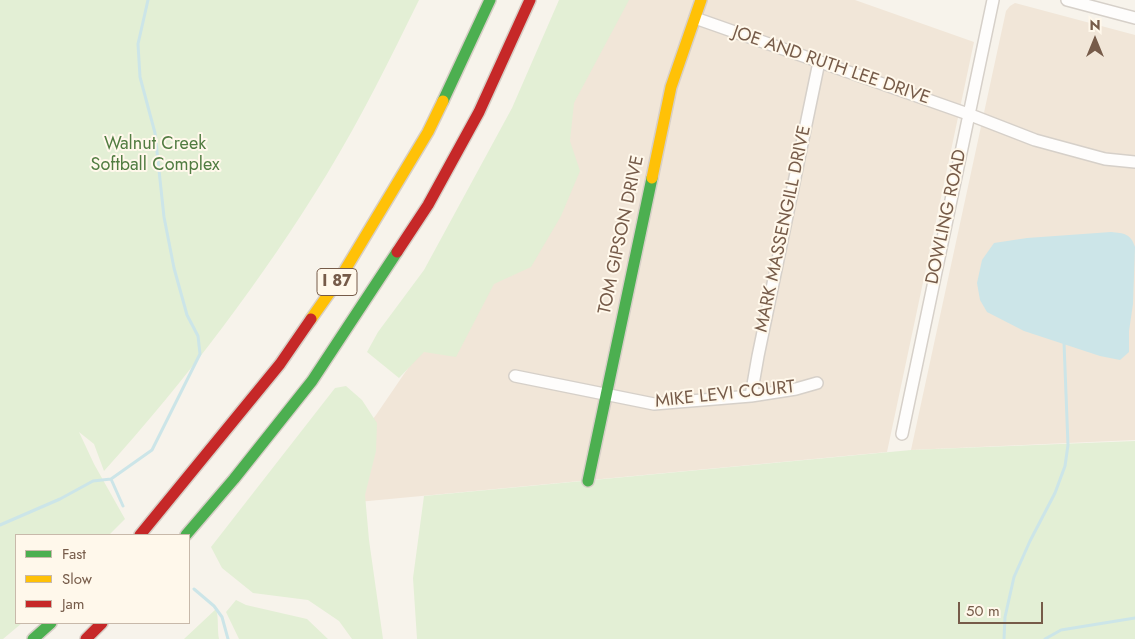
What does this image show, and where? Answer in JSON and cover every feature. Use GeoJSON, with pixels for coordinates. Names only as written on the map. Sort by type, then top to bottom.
{"type":"FeatureCollection","features":[{"type":"Feature","properties":{"kind":"main road","name":"I 87"},"geometry":{"type":"LineString","coordinates":[[141,534],[280,364],[342,275],[428,132],[490,0]]}},
{"type":"Feature","properties":{"kind":"main road","name":"I 87"},"geometry":{"type":"LineString","coordinates":[[187,534],[312,381],[428,205],[479,112],[530,0]]}},
{"type":"Feature","properties":{"kind":"main road","name":"TOM GIPSON DRIVE"},"geometry":{"type":"LineString","coordinates":[[588,481],[672,87],[701,0]]}},
{"type":"Feature","properties":{"kind":"main road"},"geometry":{"type":"LineString","coordinates":[[33,639],[50,624]]}},
{"type":"Feature","properties":{"kind":"main road"},"geometry":{"type":"LineString","coordinates":[[86,639],[101,624]]}},
{"type":"Feature","properties":{"kind":"street","name":"DOWLING ROAD"},"geometry":{"type":"LineString","coordinates":[[902,434],[992,0]]}},
{"type":"Feature","properties":{"kind":"street"},"geometry":{"type":"LineString","coordinates":[[1066,0],[1135,18]]}},
{"type":"Feature","properties":{"kind":"street","name":"JOE AND RUTH LEE DRIVE"},"geometry":{"type":"LineString","coordinates":[[694,18],[968,114],[1035,140],[1105,159],[1135,162]]}},
{"type":"Feature","properties":{"kind":"street","name":"MARK MASSENGILL DRIVE"},"geometry":{"type":"LineString","coordinates":[[751,396],[819,62]]}},
{"type":"Feature","properties":{"kind":"street","name":"MIKE LEVI COURT"},"geometry":{"type":"LineString","coordinates":[[515,376],[606,396],[654,404],[751,396],[796,389],[817,383]]}},
{"type":"Feature","properties":{"kind":"shaded area"},"geometry":{"type":"Polygon","coordinates":[[[611,0],[855,0],[974,42],[887,452],[305,507],[376,415],[430,336],[611,0]]]}},
{"type":"Feature","properties":{"kind":"shaded area"},"geometry":{"type":"Polygon","coordinates":[[[1015,3],[1135,35],[1135,440],[911,450],[1006,11],[1015,3]]]}},
{"type":"Feature","properties":{"kind":"green space","name":"Walnut Creek Softball Complex"},"geometry":{"type":"Polygon","coordinates":[[[0,0],[419,0],[340,153],[250,290],[194,365],[104,471],[94,444],[79,432],[94,464],[125,519],[110,534],[15,534],[15,624],[21,624],[3,639],[0,639],[0,0]]]}},
{"type":"Feature","properties":{"kind":"green space"},"geometry":{"type":"Polygon","coordinates":[[[559,0],[629,0],[574,103],[570,141],[580,171],[561,216],[531,267],[494,284],[456,357],[424,352],[399,378],[367,352],[378,332],[424,270],[512,108],[559,0]]]}},
{"type":"Feature","properties":{"kind":"green space"},"geometry":{"type":"Polygon","coordinates":[[[346,386],[362,400],[377,423],[376,451],[365,495],[369,540],[383,639],[352,639],[339,621],[308,600],[253,593],[222,568],[211,547],[335,388],[346,386]]]}},
{"type":"Feature","properties":{"kind":"green space"},"geometry":{"type":"Polygon","coordinates":[[[1135,441],[1135,639],[417,639],[413,578],[424,496],[911,450],[1135,441]]]}},
{"type":"Feature","properties":{"kind":"green space"},"geometry":{"type":"Polygon","coordinates":[[[236,600],[246,605],[307,619],[328,639],[239,639],[226,612],[236,600]]]}},
{"type":"Feature","properties":{"kind":"green space"},"geometry":{"type":"Polygon","coordinates":[[[216,609],[219,639],[184,639],[216,609]]]}},
{"type":"Feature","properties":{"kind":"water"},"geometry":{"type":"Polygon","coordinates":[[[1111,232],[1126,235],[1131,239],[1135,247],[1129,352],[1120,360],[1100,356],[1024,331],[987,312],[980,300],[977,283],[982,260],[994,243],[1027,238],[1111,232]]]}},
{"type":"Feature","properties":{"kind":"waterway"},"geometry":{"type":"LineString","coordinates":[[0,525],[60,499],[93,481],[111,479],[152,450],[200,354],[198,336],[187,315],[174,268],[164,217],[155,133],[140,77],[138,44],[148,0]]}},
{"type":"Feature","properties":{"kind":"waterway"},"geometry":{"type":"LineString","coordinates":[[1004,639],[1005,617],[1014,577],[1055,493],[1065,466],[1068,445],[1064,343]]}},
{"type":"Feature","properties":{"kind":"waterway"},"geometry":{"type":"LineString","coordinates":[[111,479],[123,506]]}},
{"type":"Feature","properties":{"kind":"waterway"},"geometry":{"type":"LineString","coordinates":[[194,589],[214,606],[222,617],[228,639]]}},
{"type":"Feature","properties":{"kind":"waterway"},"geometry":{"type":"LineString","coordinates":[[1045,639],[1061,630],[1135,618]]}},
{"type":"Feature","properties":{"kind":"traffic: fast"},"geometry":{"type":"LineString","coordinates":[[443,101],[490,0]]}},
{"type":"Feature","properties":{"kind":"traffic: fast"},"geometry":{"type":"LineString","coordinates":[[588,481],[652,178]]}},
{"type":"Feature","properties":{"kind":"traffic: fast"},"geometry":{"type":"LineString","coordinates":[[187,534],[234,479],[312,381],[397,252]]}},
{"type":"Feature","properties":{"kind":"traffic: fast"},"geometry":{"type":"LineString","coordinates":[[33,639],[50,624]]}},
{"type":"Feature","properties":{"kind":"traffic: slow"},"geometry":{"type":"LineString","coordinates":[[652,178],[671,87],[701,0]]}},
{"type":"Feature","properties":{"kind":"traffic: slow"},"geometry":{"type":"LineString","coordinates":[[311,319],[342,275],[428,132],[443,101]]}},
{"type":"Feature","properties":{"kind":"traffic: jam"},"geometry":{"type":"LineString","coordinates":[[397,252],[428,205],[479,112],[530,0]]}},
{"type":"Feature","properties":{"kind":"traffic: jam"},"geometry":{"type":"LineString","coordinates":[[141,534],[280,364],[311,319]]}},
{"type":"Feature","properties":{"kind":"traffic: jam"},"geometry":{"type":"LineString","coordinates":[[86,639],[101,624]]}}]}
